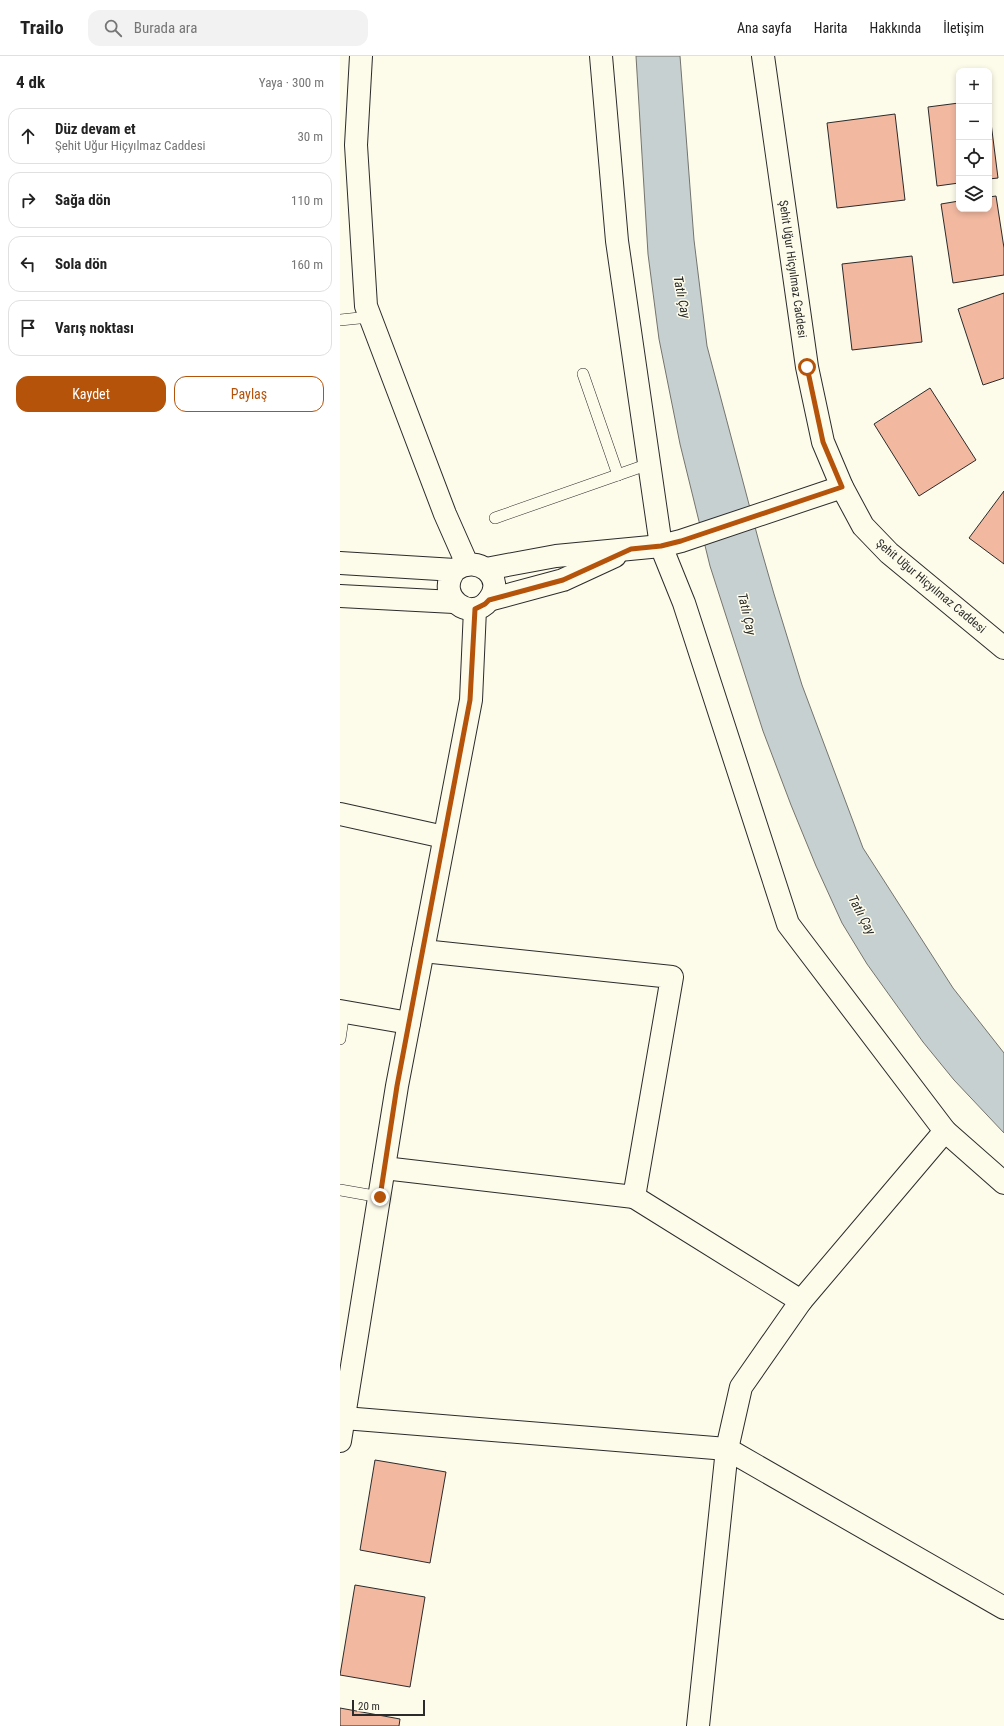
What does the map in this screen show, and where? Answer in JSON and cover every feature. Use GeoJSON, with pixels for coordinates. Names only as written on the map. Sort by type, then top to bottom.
{"type":"FeatureCollection","features":[{"type":"Feature","properties":{"kind":"street"},"geometry":{"type":"LineString","coordinates":[[360,56],[356,145],[366,306],[445,514],[464,557],[460,567],[452,575],[448,586],[454,602]]}},
{"type":"Feature","properties":{"kind":"street"},"geometry":{"type":"LineString","coordinates":[[601,56],[617,242],[649,464],[671,543],[684,603],[788,924],[945,1131],[1004,1183]]}},
{"type":"Feature","properties":{"kind":"street","name":"Şehit Uğur Hiçyılmaz Caddesi"},"geometry":{"type":"LineString","coordinates":[[763,56],[807,367],[823,442],[842,487],[863,526],[889,553],[1004,648]]}},
{"type":"Feature","properties":{"kind":"street"},"geometry":{"type":"LineString","coordinates":[[486,569],[556,556],[631,549],[671,543],[755,517],[842,487]]}},
{"type":"Feature","properties":{"kind":"street"},"geometry":{"type":"LineString","coordinates":[[340,596],[454,602],[463,608],[482,605],[563,580],[631,549]]}},
{"type":"Feature","properties":{"kind":"street"},"geometry":{"type":"LineString","coordinates":[[340,563],[460,567],[476,564],[486,569],[493,579],[494,584],[494,590],[482,605],[470,700],[409,1023],[380,1197],[345,1378],[344,1418],[340,1442]]}},
{"type":"Feature","properties":{"kind":"street"},"geometry":{"type":"LineString","coordinates":[[340,814],[444,836]]}},
{"type":"Feature","properties":{"kind":"street"},"geometry":{"type":"LineString","coordinates":[[423,951],[672,977],[634,1197]]}},
{"type":"Feature","properties":{"kind":"street"},"geometry":{"type":"LineString","coordinates":[[342,1012],[409,1023]]}},
{"type":"Feature","properties":{"kind":"street"},"geometry":{"type":"LineString","coordinates":[[698,1726],[727,1449],[741,1387],[801,1301],[945,1131]]}},
{"type":"Feature","properties":{"kind":"street"},"geometry":{"type":"LineString","coordinates":[[384,1168],[634,1197],[801,1301]]}},
{"type":"Feature","properties":{"kind":"street"},"geometry":{"type":"LineString","coordinates":[[344,1418],[727,1449],[1004,1608]]}},
{"type":"Feature","properties":{"kind":"lane"},"geometry":{"type":"LineString","coordinates":[[340,320],[369,317]]}},
{"type":"Feature","properties":{"kind":"lane"},"geometry":{"type":"LineString","coordinates":[[583,374],[618,475]]}},
{"type":"Feature","properties":{"kind":"lane"},"geometry":{"type":"LineString","coordinates":[[495,518],[649,464]]}},
{"type":"Feature","properties":{"kind":"lane"},"geometry":{"type":"LineString","coordinates":[[340,1039],[342,1012]]}},
{"type":"Feature","properties":{"kind":"lane"},"geometry":{"type":"LineString","coordinates":[[340,1190],[380,1197]]}},
{"type":"Feature","properties":{"kind":"water","name":"Tatlı Çay"},"geometry":{"type":"Polygon","coordinates":[[[636,56],[680,56],[694,240],[707,346],[759,542],[802,685],[863,848],[953,988],[1004,1053],[1004,1133],[954,1080],[923,1042],[867,964],[842,923],[816,866],[763,731],[710,566],[680,444],[659,339],[648,254],[636,56]]]}},
{"type":"Feature","properties":{"kind":"building"},"geometry":{"type":"Polygon","coordinates":[[[956,103],[956,183],[937,186],[928,107],[956,103]]]}},
{"type":"Feature","properties":{"kind":"building"},"geometry":{"type":"Polygon","coordinates":[[[895,114],[905,200],[837,208],[827,123],[895,114]]]}},
{"type":"Feature","properties":{"kind":"building"},"geometry":{"type":"Polygon","coordinates":[[[992,131],[998,178],[992,179],[992,131]]]}},
{"type":"Feature","properties":{"kind":"building"},"geometry":{"type":"Polygon","coordinates":[[[996,196],[1004,248],[1004,275],[953,283],[941,204],[956,202],[956,212],[992,212],[992,197],[996,196]]]}},
{"type":"Feature","properties":{"kind":"building"},"geometry":{"type":"Polygon","coordinates":[[[912,256],[922,342],[852,350],[842,264],[912,256]]]}},
{"type":"Feature","properties":{"kind":"building"},"geometry":{"type":"Polygon","coordinates":[[[1004,293],[1004,378],[983,385],[958,309],[1004,293]]]}},
{"type":"Feature","properties":{"kind":"building"},"geometry":{"type":"Polygon","coordinates":[[[930,388],[976,460],[919,496],[874,424],[930,388]]]}},
{"type":"Feature","properties":{"kind":"building"},"geometry":{"type":"Polygon","coordinates":[[[1004,491],[1004,564],[969,538],[1004,491]]]}},
{"type":"Feature","properties":{"kind":"building"},"geometry":{"type":"Polygon","coordinates":[[[375,1460],[446,1472],[430,1563],[360,1550],[375,1460]]]}},
{"type":"Feature","properties":{"kind":"building"},"geometry":{"type":"Polygon","coordinates":[[[355,1585],[425,1597],[410,1687],[340,1675],[355,1585]]]}},
{"type":"Feature","properties":{"kind":"building"},"geometry":{"type":"Polygon","coordinates":[[[340,1708],[400,1719],[399,1726],[340,1726],[340,1708]]]}},
{"type":"Feature","properties":{"kind":"route"},"geometry":{"type":"LineString","coordinates":[[380,1197],[397,1086],[470,700],[475,609],[485,604],[489,600],[563,580],[631,549],[661,546],[681,541],[842,487],[823,442],[807,367]]}}]}
